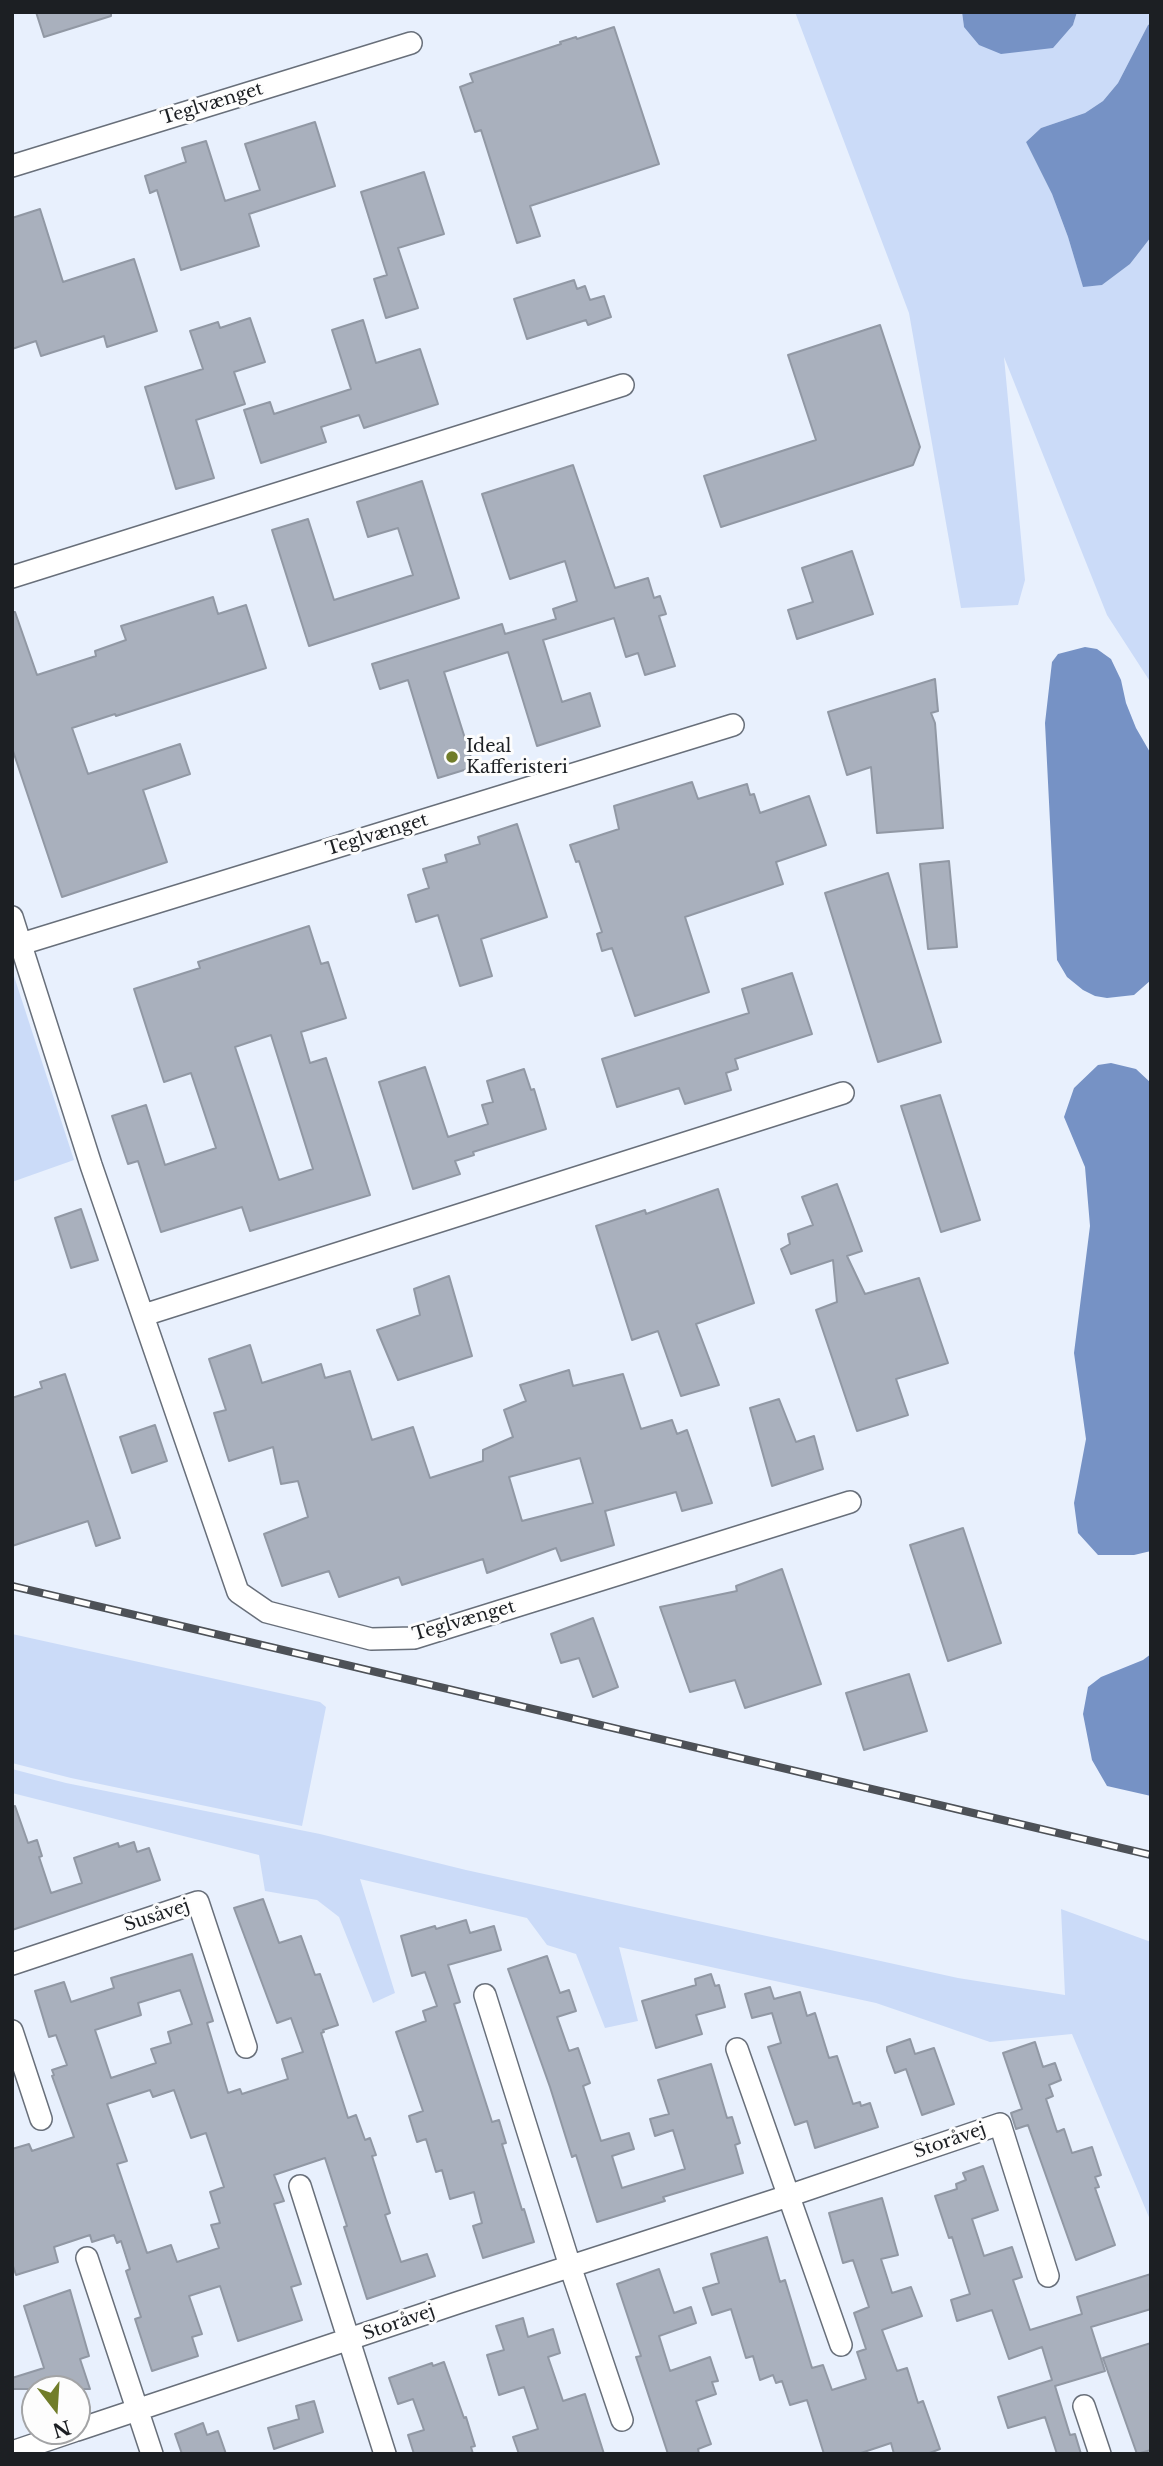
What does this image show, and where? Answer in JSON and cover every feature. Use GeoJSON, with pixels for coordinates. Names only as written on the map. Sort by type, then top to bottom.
{"type":"FeatureCollection","features":[{"type":"Feature","properties":{"kind":"street","name":"Teglvænget"},"geometry":{"type":"LineString","coordinates":[[12,166],[411,43]]}},
{"type":"Feature","properties":{"kind":"street"},"geometry":{"type":"LineString","coordinates":[[12,577],[623,385]]}},
{"type":"Feature","properties":{"kind":"street","name":"Teglvænget"},"geometry":{"type":"LineString","coordinates":[[21,944],[733,725]]}},
{"type":"Feature","properties":{"kind":"street","name":"Teglvænget"},"geometry":{"type":"LineString","coordinates":[[12,917],[91,1165],[238,1592],[267,1612],[371,1639],[414,1638],[850,1502]]}},
{"type":"Feature","properties":{"kind":"street"},"geometry":{"type":"LineString","coordinates":[[144,1315],[844,1093]]}},
{"type":"Feature","properties":{"kind":"street","name":"Susåvej"},"geometry":{"type":"LineString","coordinates":[[12,1964],[198,1902],[246,2047]]}},
{"type":"Feature","properties":{"kind":"street"},"geometry":{"type":"LineString","coordinates":[[485,1995],[570,2266],[622,2420]]}},
{"type":"Feature","properties":{"kind":"street"},"geometry":{"type":"LineString","coordinates":[[12,2031],[41,2119]]}},
{"type":"Feature","properties":{"kind":"street"},"geometry":{"type":"LineString","coordinates":[[737,2049],[841,2345]]}},
{"type":"Feature","properties":{"kind":"street","name":"Storåvej"},"geometry":{"type":"LineString","coordinates":[[91,2425],[1000,2124],[1048,2276]]}},
{"type":"Feature","properties":{"kind":"street","name":"Storåvej"},"geometry":{"type":"LineString","coordinates":[[300,2186],[385,2454]]}},
{"type":"Feature","properties":{"kind":"street"},"geometry":{"type":"LineString","coordinates":[[87,2258],[152,2454]]}},
{"type":"Feature","properties":{"kind":"street"},"geometry":{"type":"LineString","coordinates":[[1084,2406],[1100,2454]]}},
{"type":"Feature","properties":{"kind":"street","name":"Storåvej"},"geometry":{"type":"LineString","coordinates":[[12,2452],[32,2445]]}},
{"type":"Feature","properties":{"kind":"shaded area"},"geometry":{"type":"Polygon","coordinates":[[[795,12],[962,12],[964,27],[1073,25],[1077,12],[1151,12],[1151,23],[1118,83],[1103,101],[1085,113],[1041,128],[1026,142],[1052,194],[1083,286],[1102,285],[1130,264],[1151,237],[1151,683],[1107,615],[1004,357],[1025,580],[1018,605],[961,608],[909,313],[795,12]]]}},
{"type":"Feature","properties":{"kind":"shaded area"},"geometry":{"type":"Polygon","coordinates":[[[12,970],[74,1160],[12,1182],[12,970]]]}},
{"type":"Feature","properties":{"kind":"shaded area"},"geometry":{"type":"Polygon","coordinates":[[[12,1634],[320,1702],[326,1707],[302,1826],[71,1778],[12,1763],[12,1634]]]}},
{"type":"Feature","properties":{"kind":"shaded area"},"geometry":{"type":"Polygon","coordinates":[[[12,1769],[66,1783],[320,1834],[466,1870],[958,1978],[1065,1995],[1061,1909],[1151,1942],[1151,2222],[1072,2034],[990,2042],[876,2003],[619,1947],[638,2021],[605,2028],[576,1954],[547,1945],[527,1918],[360,1879],[395,1993],[373,2003],[339,1917],[317,1900],[265,1891],[259,1855],[12,1793],[12,1769]]]}},
{"type":"Feature","properties":{"kind":"water"},"geometry":{"type":"Polygon","coordinates":[[[962,12],[1077,12],[1073,25],[1053,48],[1001,54],[979,45],[964,27],[962,12]]]}},
{"type":"Feature","properties":{"kind":"water"},"geometry":{"type":"Polygon","coordinates":[[[1151,23],[1151,237],[1130,264],[1102,285],[1083,287],[1052,194],[1026,142],[1041,128],[1085,113],[1103,101],[1118,83],[1151,23]]]}},
{"type":"Feature","properties":{"kind":"water"},"geometry":{"type":"Polygon","coordinates":[[[1085,647],[1097,649],[1111,659],[1121,680],[1136,728],[1151,754],[1151,980],[1134,995],[1107,998],[1083,990],[1067,977],[1057,960],[1045,723],[1052,662],[1058,654],[1085,647]]]}},
{"type":"Feature","properties":{"kind":"water"},"geometry":{"type":"Polygon","coordinates":[[[1111,1063],[1136,1069],[1151,1083],[1151,1551],[1134,1555],[1098,1555],[1078,1533],[1074,1503],[1086,1439],[1074,1353],[1090,1226],[1085,1167],[1064,1117],[1074,1088],[1098,1065],[1111,1063]]]}},
{"type":"Feature","properties":{"kind":"water"},"geometry":{"type":"Polygon","coordinates":[[[1151,1654],[1151,1796],[1107,1786],[1092,1760],[1083,1714],[1088,1687],[1101,1677],[1143,1660],[1151,1654]]]}},
{"type":"Feature","properties":{"kind":"building"},"geometry":{"type":"Polygon","coordinates":[[[36,12],[111,12],[111,16],[44,37],[36,12]]]}},
{"type":"Feature","properties":{"kind":"building"},"geometry":{"type":"Polygon","coordinates":[[[614,27],[659,164],[530,206],[540,236],[517,243],[481,130],[475,132],[460,87],[473,82],[470,74],[561,44],[560,42],[614,27]]]}},
{"type":"Feature","properties":{"kind":"building"},"geometry":{"type":"Polygon","coordinates":[[[315,122],[335,186],[249,214],[259,246],[181,270],[157,190],[150,193],[145,176],[186,162],[182,148],[206,141],[225,201],[260,190],[245,144],[315,122]]]}},
{"type":"Feature","properties":{"kind":"building"},"geometry":{"type":"Polygon","coordinates":[[[424,172],[444,234],[398,248],[418,308],[386,318],[374,279],[387,275],[361,192],[424,172]]]}},
{"type":"Feature","properties":{"kind":"building"},"geometry":{"type":"Polygon","coordinates":[[[40,209],[63,282],[134,259],[157,331],[107,347],[104,336],[41,356],[36,341],[12,349],[12,218],[40,209]]]}},
{"type":"Feature","properties":{"kind":"building"},"geometry":{"type":"Polygon","coordinates":[[[574,280],[577,289],[585,286],[590,300],[604,296],[611,317],[588,325],[586,320],[527,339],[514,299],[574,280]]]}},
{"type":"Feature","properties":{"kind":"building"},"geometry":{"type":"Polygon","coordinates":[[[250,318],[265,362],[234,372],[245,404],[196,420],[214,478],[176,489],[145,387],[203,369],[190,331],[218,322],[220,328],[250,318]]]}},
{"type":"Feature","properties":{"kind":"building"},"geometry":{"type":"Polygon","coordinates":[[[363,320],[376,363],[420,349],[438,404],[364,428],[359,415],[321,427],[326,442],[261,463],[244,410],[270,402],[274,414],[351,389],[332,330],[363,320]]]}},
{"type":"Feature","properties":{"kind":"building"},"geometry":{"type":"Polygon","coordinates":[[[880,325],[920,447],[913,465],[721,527],[704,476],[816,440],[788,355],[880,325]]]}},
{"type":"Feature","properties":{"kind":"building"},"geometry":{"type":"Polygon","coordinates":[[[573,465],[615,588],[648,578],[654,598],[660,596],[666,614],[659,616],[675,666],[645,675],[638,653],[626,657],[614,618],[543,640],[562,702],[590,693],[600,726],[537,746],[508,652],[444,672],[474,767],[438,778],[408,680],[380,689],[372,664],[502,624],[505,634],[556,619],[553,609],[577,601],[565,561],[510,579],[482,494],[573,465]]]}},
{"type":"Feature","properties":{"kind":"building"},"geometry":{"type":"Polygon","coordinates":[[[422,481],[459,598],[309,646],[272,530],[308,519],[334,600],[413,575],[398,528],[368,537],[357,502],[422,481]]]}},
{"type":"Feature","properties":{"kind":"building"},"geometry":{"type":"Polygon","coordinates":[[[852,551],[873,614],[797,639],[788,610],[813,602],[802,568],[852,551]]]}},
{"type":"Feature","properties":{"kind":"building"},"geometry":{"type":"Polygon","coordinates":[[[213,597],[218,614],[246,605],[266,668],[72,728],[88,774],[180,744],[190,774],[143,790],[167,862],[62,897],[12,748],[12,612],[15,612],[37,675],[96,656],[95,651],[126,640],[121,626],[213,597]]]}},
{"type":"Feature","properties":{"kind":"building"},"geometry":{"type":"Polygon","coordinates":[[[935,679],[938,711],[931,713],[935,723],[943,828],[877,833],[871,767],[847,775],[828,712],[935,679]]]}},
{"type":"Feature","properties":{"kind":"building"},"geometry":{"type":"Polygon","coordinates":[[[692,782],[698,799],[747,784],[750,795],[754,794],[760,813],[809,796],[826,845],[776,862],[783,884],[685,917],[709,992],[635,1016],[612,948],[602,951],[597,934],[602,932],[579,861],[576,862],[570,845],[619,829],[614,806],[692,782]]]}},
{"type":"Feature","properties":{"kind":"building"},"geometry":{"type":"Polygon","coordinates":[[[517,824],[547,917],[481,939],[492,976],[460,986],[438,915],[416,922],[408,895],[429,888],[423,869],[447,862],[445,855],[480,844],[478,837],[517,824]]]}},
{"type":"Feature","properties":{"kind":"building"},"geometry":{"type":"Polygon","coordinates":[[[949,861],[957,947],[928,949],[920,864],[949,861]]]}},
{"type":"Feature","properties":{"kind":"building"},"geometry":{"type":"Polygon","coordinates":[[[888,873],[941,1042],[878,1062],[825,893],[888,873]]]}},
{"type":"Feature","properties":{"kind":"building"},"geometry":{"type":"Polygon","coordinates":[[[309,926],[321,964],[328,962],[346,1018],[301,1032],[310,1063],[326,1058],[370,1195],[250,1231],[242,1207],[161,1232],[138,1161],[128,1164],[112,1116],[146,1105],[165,1165],[216,1148],[191,1073],[164,1082],[134,989],[200,968],[198,962],[309,926]],[[271,1035],[235,1047],[279,1180],[313,1169],[271,1035]]]}},
{"type":"Feature","properties":{"kind":"building"},"geometry":{"type":"Polygon","coordinates":[[[792,973],[812,1034],[735,1059],[738,1069],[726,1073],[731,1090],[685,1104],[679,1088],[617,1107],[602,1059],[749,1013],[742,989],[792,973]]]}},
{"type":"Feature","properties":{"kind":"building"},"geometry":{"type":"Polygon","coordinates":[[[425,1067],[448,1137],[488,1124],[482,1105],[493,1102],[487,1081],[524,1069],[531,1090],[534,1089],[546,1129],[473,1152],[474,1155],[455,1161],[460,1174],[413,1189],[379,1082],[425,1067]]]}},
{"type":"Feature","properties":{"kind":"building"},"geometry":{"type":"Polygon","coordinates":[[[940,1095],[980,1220],[941,1232],[901,1106],[940,1095]]]}},
{"type":"Feature","properties":{"kind":"building"},"geometry":{"type":"Polygon","coordinates":[[[837,1184],[862,1251],[847,1256],[865,1294],[919,1278],[948,1363],[896,1379],[908,1415],[857,1431],[816,1310],[837,1302],[833,1260],[791,1274],[781,1249],[790,1244],[788,1234],[813,1225],[802,1197],[837,1184]]]}},
{"type":"Feature","properties":{"kind":"building"},"geometry":{"type":"Polygon","coordinates":[[[718,1189],[754,1303],[696,1324],[719,1385],[681,1396],[658,1331],[632,1340],[596,1226],[645,1210],[646,1214],[718,1189]]]}},
{"type":"Feature","properties":{"kind":"building"},"geometry":{"type":"Polygon","coordinates":[[[81,1209],[98,1260],[71,1268],[55,1218],[81,1209]]]}},
{"type":"Feature","properties":{"kind":"building"},"geometry":{"type":"Polygon","coordinates":[[[449,1276],[472,1356],[398,1380],[377,1330],[420,1315],[414,1289],[449,1276]]]}},
{"type":"Feature","properties":{"kind":"building"},"geometry":{"type":"Polygon","coordinates":[[[250,1345],[262,1383],[321,1364],[325,1378],[350,1371],[372,1440],[413,1427],[430,1478],[483,1461],[483,1450],[513,1437],[504,1410],[526,1401],[520,1385],[569,1370],[573,1386],[623,1374],[641,1429],[672,1420],[677,1434],[687,1430],[712,1503],[682,1511],[676,1492],[605,1511],[614,1545],[561,1561],[556,1548],[487,1573],[483,1559],[402,1585],[399,1577],[339,1597],[329,1571],[282,1586],[264,1534],[308,1517],[298,1481],[281,1484],[273,1447],[229,1461],[214,1413],[226,1410],[209,1359],[250,1345]],[[580,1458],[509,1477],[522,1521],[593,1503],[580,1458]]]}},
{"type":"Feature","properties":{"kind":"building"},"geometry":{"type":"Polygon","coordinates":[[[65,1374],[120,1538],[96,1546],[88,1521],[12,1546],[12,1398],[42,1388],[40,1382],[65,1374]]]}},
{"type":"Feature","properties":{"kind":"building"},"geometry":{"type":"Polygon","coordinates":[[[779,1399],[796,1442],[814,1436],[823,1469],[772,1486],[750,1408],[779,1399]]]}},
{"type":"Feature","properties":{"kind":"building"},"geometry":{"type":"Polygon","coordinates":[[[155,1425],[167,1461],[132,1473],[120,1437],[155,1425]]]}},
{"type":"Feature","properties":{"kind":"building"},"geometry":{"type":"Polygon","coordinates":[[[963,1528],[1001,1643],[948,1661],[910,1545],[963,1528]]]}},
{"type":"Feature","properties":{"kind":"building"},"geometry":{"type":"Polygon","coordinates":[[[782,1569],[821,1684],[745,1708],[735,1680],[690,1692],[660,1607],[737,1591],[736,1586],[782,1569]]]}},
{"type":"Feature","properties":{"kind":"building"},"geometry":{"type":"Polygon","coordinates":[[[593,1618],[618,1687],[593,1697],[579,1658],[561,1663],[551,1634],[593,1618]]]}},
{"type":"Feature","properties":{"kind":"building"},"geometry":{"type":"Polygon","coordinates":[[[909,1674],[927,1731],[864,1750],[846,1693],[909,1674]]]}},
{"type":"Feature","properties":{"kind":"building"},"geometry":{"type":"Polygon","coordinates":[[[15,1806],[28,1843],[37,1840],[42,1856],[39,1857],[51,1893],[82,1883],[74,1858],[118,1843],[119,1847],[134,1842],[137,1852],[149,1848],[160,1880],[12,1930],[12,1807],[15,1806]]]}},
{"type":"Feature","properties":{"kind":"building"},"geometry":{"type":"Polygon","coordinates":[[[263,1899],[279,1943],[301,1936],[315,1975],[320,1974],[338,2025],[321,2033],[348,2118],[356,2115],[365,2140],[370,2138],[376,2155],[372,2156],[390,2213],[385,2215],[401,2262],[427,2254],[435,2276],[367,2299],[325,2158],[274,2175],[284,2201],[274,2204],[301,2284],[291,2287],[302,2320],[238,2341],[220,2286],[189,2296],[202,2334],[192,2337],[198,2356],[152,2371],[135,2319],[141,2317],[126,2271],[130,2269],[121,2241],[117,2243],[114,2235],[92,2242],[90,2235],[54,2247],[58,2262],[16,2275],[12,2263],[12,2149],[29,2144],[32,2151],[74,2137],[52,2076],[52,2070],[67,2065],[56,2035],[49,2037],[35,1991],[64,1982],[71,2002],[114,1988],[111,1978],[192,1954],[213,2021],[207,2023],[228,2093],[240,2089],[242,2094],[288,2079],[282,2059],[303,2052],[291,2018],[277,2023],[234,1908],[263,1899]],[[180,1990],[138,2003],[141,2015],[95,2030],[111,2078],[156,2063],[151,2049],[171,2043],[168,2032],[192,2024],[180,1990]],[[150,2090],[107,2104],[127,2161],[117,2164],[147,2253],[171,2245],[177,2262],[219,2248],[211,2225],[220,2223],[210,2192],[224,2187],[206,2133],[191,2138],[174,2090],[153,2097],[150,2090]]]}},
{"type":"Feature","properties":{"kind":"building"},"geometry":{"type":"Polygon","coordinates":[[[466,1920],[470,1933],[494,1926],[501,1950],[448,1965],[460,2002],[454,2004],[492,2122],[499,2120],[506,2143],[502,2144],[534,2242],[483,2258],[473,2226],[482,2223],[474,2192],[450,2199],[442,2170],[436,2172],[426,2139],[417,2142],[409,2116],[423,2111],[396,2032],[426,2021],[423,2011],[437,2006],[425,1972],[412,1976],[401,1936],[466,1920]]]}},
{"type":"Feature","properties":{"kind":"building"},"geometry":{"type":"Polygon","coordinates":[[[547,1956],[560,1993],[569,1990],[576,2011],[557,2017],[569,2051],[578,2048],[590,2083],[583,2086],[601,2141],[629,2133],[634,2149],[612,2156],[622,2188],[685,2169],[673,2130],[655,2136],[650,2119],[669,2114],[658,2080],[711,2064],[727,2118],[732,2117],[740,2143],[735,2145],[743,2173],[663,2197],[665,2201],[597,2222],[576,2155],[572,2157],[508,1969],[547,1956]]]}},
{"type":"Feature","properties":{"kind":"building"},"geometry":{"type":"Polygon","coordinates":[[[711,1974],[715,1986],[719,1985],[725,2007],[696,2015],[702,2034],[656,2048],[642,2001],[696,1985],[695,1979],[711,1974]]]}},
{"type":"Feature","properties":{"kind":"building"},"geometry":{"type":"Polygon","coordinates":[[[770,1987],[774,1999],[800,1992],[807,2016],[815,2013],[829,2058],[837,2056],[853,2104],[860,2102],[861,2106],[870,2103],[878,2127],[815,2148],[807,2121],[795,2125],[768,2047],[781,2043],[772,2013],[752,2018],[745,1994],[770,1987]]]}},
{"type":"Feature","properties":{"kind":"building"},"geometry":{"type":"Polygon","coordinates":[[[910,2039],[915,2054],[934,2048],[954,2104],[922,2115],[906,2069],[895,2073],[887,2051],[887,2047],[910,2039]]]}},
{"type":"Feature","properties":{"kind":"building"},"geometry":{"type":"Polygon","coordinates":[[[1035,2042],[1043,2067],[1055,2063],[1061,2080],[1049,2085],[1053,2096],[1046,2099],[1057,2132],[1064,2129],[1072,2153],[1092,2147],[1101,2175],[1095,2177],[1099,2187],[1095,2188],[1115,2245],[1076,2260],[1028,2125],[1016,2129],[1011,2113],[1022,2109],[1003,2053],[1035,2042]]]}},
{"type":"Feature","properties":{"kind":"building"},"geometry":{"type":"Polygon","coordinates":[[[983,2166],[998,2210],[972,2219],[984,2256],[1012,2247],[1022,2277],[1013,2280],[1030,2330],[1082,2314],[1077,2297],[1151,2274],[1151,2309],[1091,2327],[1105,2371],[1055,2386],[1070,2435],[1075,2434],[1081,2454],[1057,2454],[1045,2417],[1008,2428],[998,2397],[1052,2380],[1042,2347],[1009,2359],[992,2310],[957,2321],[951,2300],[970,2294],[952,2237],[949,2238],[935,2196],[957,2189],[956,2184],[966,2180],[963,2173],[983,2166]]]}},
{"type":"Feature","properties":{"kind":"building"},"geometry":{"type":"Polygon","coordinates":[[[882,2198],[898,2255],[881,2259],[892,2293],[911,2287],[922,2316],[882,2330],[897,2371],[907,2368],[918,2403],[923,2401],[940,2449],[927,2454],[894,2454],[891,2443],[858,2454],[824,2454],[807,2400],[790,2405],[782,2381],[776,2383],[773,2375],[760,2380],[753,2356],[746,2358],[731,2309],[712,2315],[703,2288],[719,2283],[711,2254],[767,2237],[780,2282],[785,2280],[812,2368],[823,2365],[832,2390],[866,2379],[857,2352],[866,2349],[854,2313],[869,2307],[853,2260],[843,2263],[829,2213],[882,2198]]]}},
{"type":"Feature","properties":{"kind":"building"},"geometry":{"type":"Polygon","coordinates":[[[659,2269],[674,2313],[691,2307],[696,2323],[659,2336],[670,2371],[710,2357],[718,2381],[712,2382],[716,2394],[696,2401],[711,2444],[698,2449],[699,2454],[668,2454],[636,2357],[641,2356],[617,2284],[659,2269]]]}},
{"type":"Feature","properties":{"kind":"building"},"geometry":{"type":"Polygon","coordinates":[[[70,2290],[89,2356],[80,2359],[85,2375],[22,2375],[44,2368],[24,2306],[70,2290]]]}},
{"type":"Feature","properties":{"kind":"building"},"geometry":{"type":"Polygon","coordinates":[[[523,2318],[528,2337],[553,2329],[560,2353],[548,2357],[563,2401],[585,2394],[604,2454],[519,2454],[513,2437],[538,2429],[524,2387],[499,2395],[487,2355],[504,2350],[496,2326],[523,2318]]]}},
{"type":"Feature","properties":{"kind":"building"},"geometry":{"type":"Polygon","coordinates":[[[1151,2343],[1151,2450],[1137,2454],[1103,2358],[1151,2343]]]}},
{"type":"Feature","properties":{"kind":"building"},"geometry":{"type":"Polygon","coordinates":[[[444,2362],[464,2418],[466,2417],[475,2446],[471,2447],[473,2454],[414,2454],[408,2435],[424,2430],[413,2399],[398,2404],[389,2378],[432,2363],[433,2366],[444,2362]]]}},
{"type":"Feature","properties":{"kind":"building"},"geometry":{"type":"Polygon","coordinates":[[[21,2375],[21,2389],[12,2389],[12,2378],[21,2375]]]}},
{"type":"Feature","properties":{"kind":"building"},"geometry":{"type":"Polygon","coordinates":[[[314,2401],[323,2432],[274,2449],[268,2428],[299,2419],[296,2406],[314,2401]]]}},
{"type":"Feature","properties":{"kind":"building"},"geometry":{"type":"Polygon","coordinates":[[[203,2423],[207,2435],[218,2431],[226,2454],[182,2454],[175,2434],[203,2423]]]}},
{"type":"Feature","properties":{"kind":"railway"},"geometry":{"type":"LineString","coordinates":[[12,1586],[1151,1855]]}},
{"type":"Feature","properties":{"kind":"place","name":"Ideal Kafferisteri"},"geometry":{"type":"Point","coordinates":[452,757]}}]}
